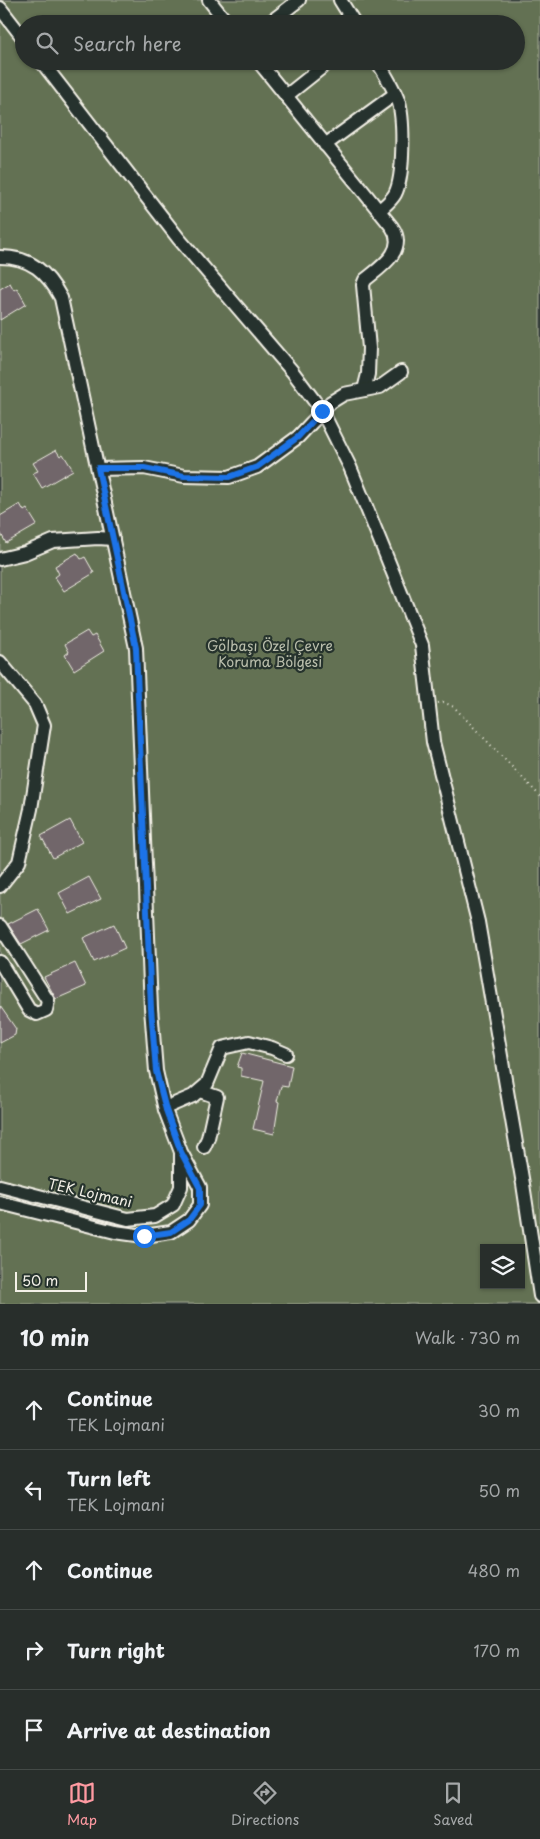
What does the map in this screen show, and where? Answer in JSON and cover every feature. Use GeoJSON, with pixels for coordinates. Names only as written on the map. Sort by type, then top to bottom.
{"type":"FeatureCollection","features":[{"type":"Feature","properties":{"kind":"street"},"geometry":{"type":"LineString","coordinates":[[209,0],[221,15]]}},
{"type":"Feature","properties":{"kind":"street"},"geometry":{"type":"LineString","coordinates":[[280,15],[299,0]]}},
{"type":"Feature","properties":{"kind":"street"},"geometry":{"type":"LineString","coordinates":[[340,0],[349,15]]}},
{"type":"Feature","properties":{"kind":"street"},"geometry":{"type":"LineString","coordinates":[[0,8],[15,27]]}},
{"type":"Feature","properties":{"kind":"street"},"geometry":{"type":"LineString","coordinates":[[48,70],[179,239],[292,371],[322,411],[350,467],[422,645],[433,742],[478,922],[540,1296]]}},
{"type":"Feature","properties":{"kind":"street"},"geometry":{"type":"LineString","coordinates":[[265,70],[395,233],[397,243],[394,252],[389,260],[365,280],[363,285],[370,348],[368,374],[364,390]]}},
{"type":"Feature","properties":{"kind":"street"},"geometry":{"type":"LineString","coordinates":[[286,96],[319,70]]}},
{"type":"Feature","properties":{"kind":"street"},"geometry":{"type":"LineString","coordinates":[[379,211],[394,196],[402,171],[400,112],[395,94],[382,70]]}},
{"type":"Feature","properties":{"kind":"street"},"geometry":{"type":"LineString","coordinates":[[325,145],[395,94]]}},
{"type":"Feature","properties":{"kind":"street"},"geometry":{"type":"LineString","coordinates":[[0,257],[25,262],[40,269],[52,281],[61,298],[136,648],[151,1008],[156,1071],[165,1108],[181,1152],[200,1188],[200,1205],[189,1220],[171,1232],[144,1236],[115,1232],[0,1203]]}},
{"type":"Feature","properties":{"kind":"street"},"geometry":{"type":"LineString","coordinates":[[98,468],[144,468],[184,476],[229,477],[257,467],[298,437],[331,402],[344,394],[380,387],[401,372]]}},
{"type":"Feature","properties":{"kind":"street"},"geometry":{"type":"LineString","coordinates":[[0,559],[25,553],[53,541],[113,539]]}},
{"type":"Feature","properties":{"kind":"street"},"geometry":{"type":"LineString","coordinates":[[0,662],[35,704],[44,724],[33,800],[21,854],[18,862],[0,886]]}},
{"type":"Feature","properties":{"kind":"street"},"geometry":{"type":"LineString","coordinates":[[0,926],[48,1000],[47,1007],[43,1012],[37,1014],[31,1012],[0,962]]}},
{"type":"Feature","properties":{"kind":"street"},"geometry":{"type":"LineString","coordinates":[[16,989],[33,976]]}},
{"type":"Feature","properties":{"kind":"street"},"geometry":{"type":"LineString","coordinates":[[165,1108],[193,1096],[207,1084],[222,1048],[249,1042],[286,1054]]}},
{"type":"Feature","properties":{"kind":"street"},"geometry":{"type":"LineString","coordinates":[[200,1090],[217,1097],[208,1138],[204,1147]]}},
{"type":"Feature","properties":{"kind":"street","name":"TEK Lojmani"},"geometry":{"type":"LineString","coordinates":[[0,1186],[128,1219],[155,1216],[173,1205],[181,1188],[181,1152]]}},
{"type":"Feature","properties":{"kind":"path"},"geometry":{"type":"LineString","coordinates":[[429,704],[444,702],[454,707],[540,796]]}},
{"type":"Feature","properties":{"kind":"green space","name":"Gölbaşı Özel Çevre Koruma Bölgesi"},"geometry":{"type":"Polygon","coordinates":[[[0,0],[540,0],[540,1304],[0,1304],[0,0]]]}},
{"type":"Feature","properties":{"kind":"building"},"geometry":{"type":"Polygon","coordinates":[[[10,283],[14,290],[17,288],[26,304],[0,320],[0,289],[10,283]]]}},
{"type":"Feature","properties":{"kind":"building"},"geometry":{"type":"Polygon","coordinates":[[[56,450],[60,456],[63,454],[73,470],[42,488],[33,473],[38,471],[33,463],[56,450]]]}},
{"type":"Feature","properties":{"kind":"building"},"geometry":{"type":"Polygon","coordinates":[[[20,504],[24,511],[27,509],[37,525],[6,543],[0,532],[0,516],[20,504]]]}},
{"type":"Feature","properties":{"kind":"building"},"geometry":{"type":"Polygon","coordinates":[[[77,553],[81,559],[85,557],[94,573],[64,591],[55,577],[59,574],[55,566],[77,553]]]}},
{"type":"Feature","properties":{"kind":"building"},"geometry":{"type":"Polygon","coordinates":[[[87,631],[91,637],[95,635],[104,651],[74,670],[65,655],[69,652],[65,644],[87,631]]]}},
{"type":"Feature","properties":{"kind":"building"},"geometry":{"type":"Polygon","coordinates":[[[70,820],[82,842],[53,858],[41,836],[70,820]]]}},
{"type":"Feature","properties":{"kind":"building"},"geometry":{"type":"Polygon","coordinates":[[[89,877],[101,899],[70,914],[59,893],[89,877]]]}},
{"type":"Feature","properties":{"kind":"building"},"geometry":{"type":"Polygon","coordinates":[[[38,909],[49,930],[21,944],[8,924],[38,909]]]}},
{"type":"Feature","properties":{"kind":"building"},"geometry":{"type":"Polygon","coordinates":[[[114,924],[125,948],[94,962],[83,938],[114,924]]]}},
{"type":"Feature","properties":{"kind":"building"},"geometry":{"type":"Polygon","coordinates":[[[75,963],[86,986],[56,999],[44,977],[75,963]]]}},
{"type":"Feature","properties":{"kind":"building"},"geometry":{"type":"Polygon","coordinates":[[[0,1006],[16,1029],[15,1035],[0,1043],[0,1006]]]}},
{"type":"Feature","properties":{"kind":"building"},"geometry":{"type":"Polygon","coordinates":[[[242,1053],[292,1066],[288,1087],[281,1086],[277,1101],[279,1102],[274,1134],[253,1129],[264,1081],[241,1076],[241,1068],[237,1067],[242,1053]]]}},
{"type":"Feature","properties":{"kind":"route"},"geometry":{"type":"LineString","coordinates":[[144,1236],[171,1232],[189,1220],[200,1205],[200,1188],[181,1152],[166,1110],[156,1071],[151,1008],[136,648],[98,468],[144,468],[184,476],[229,477],[257,467],[298,437],[322,411]]}}]}
